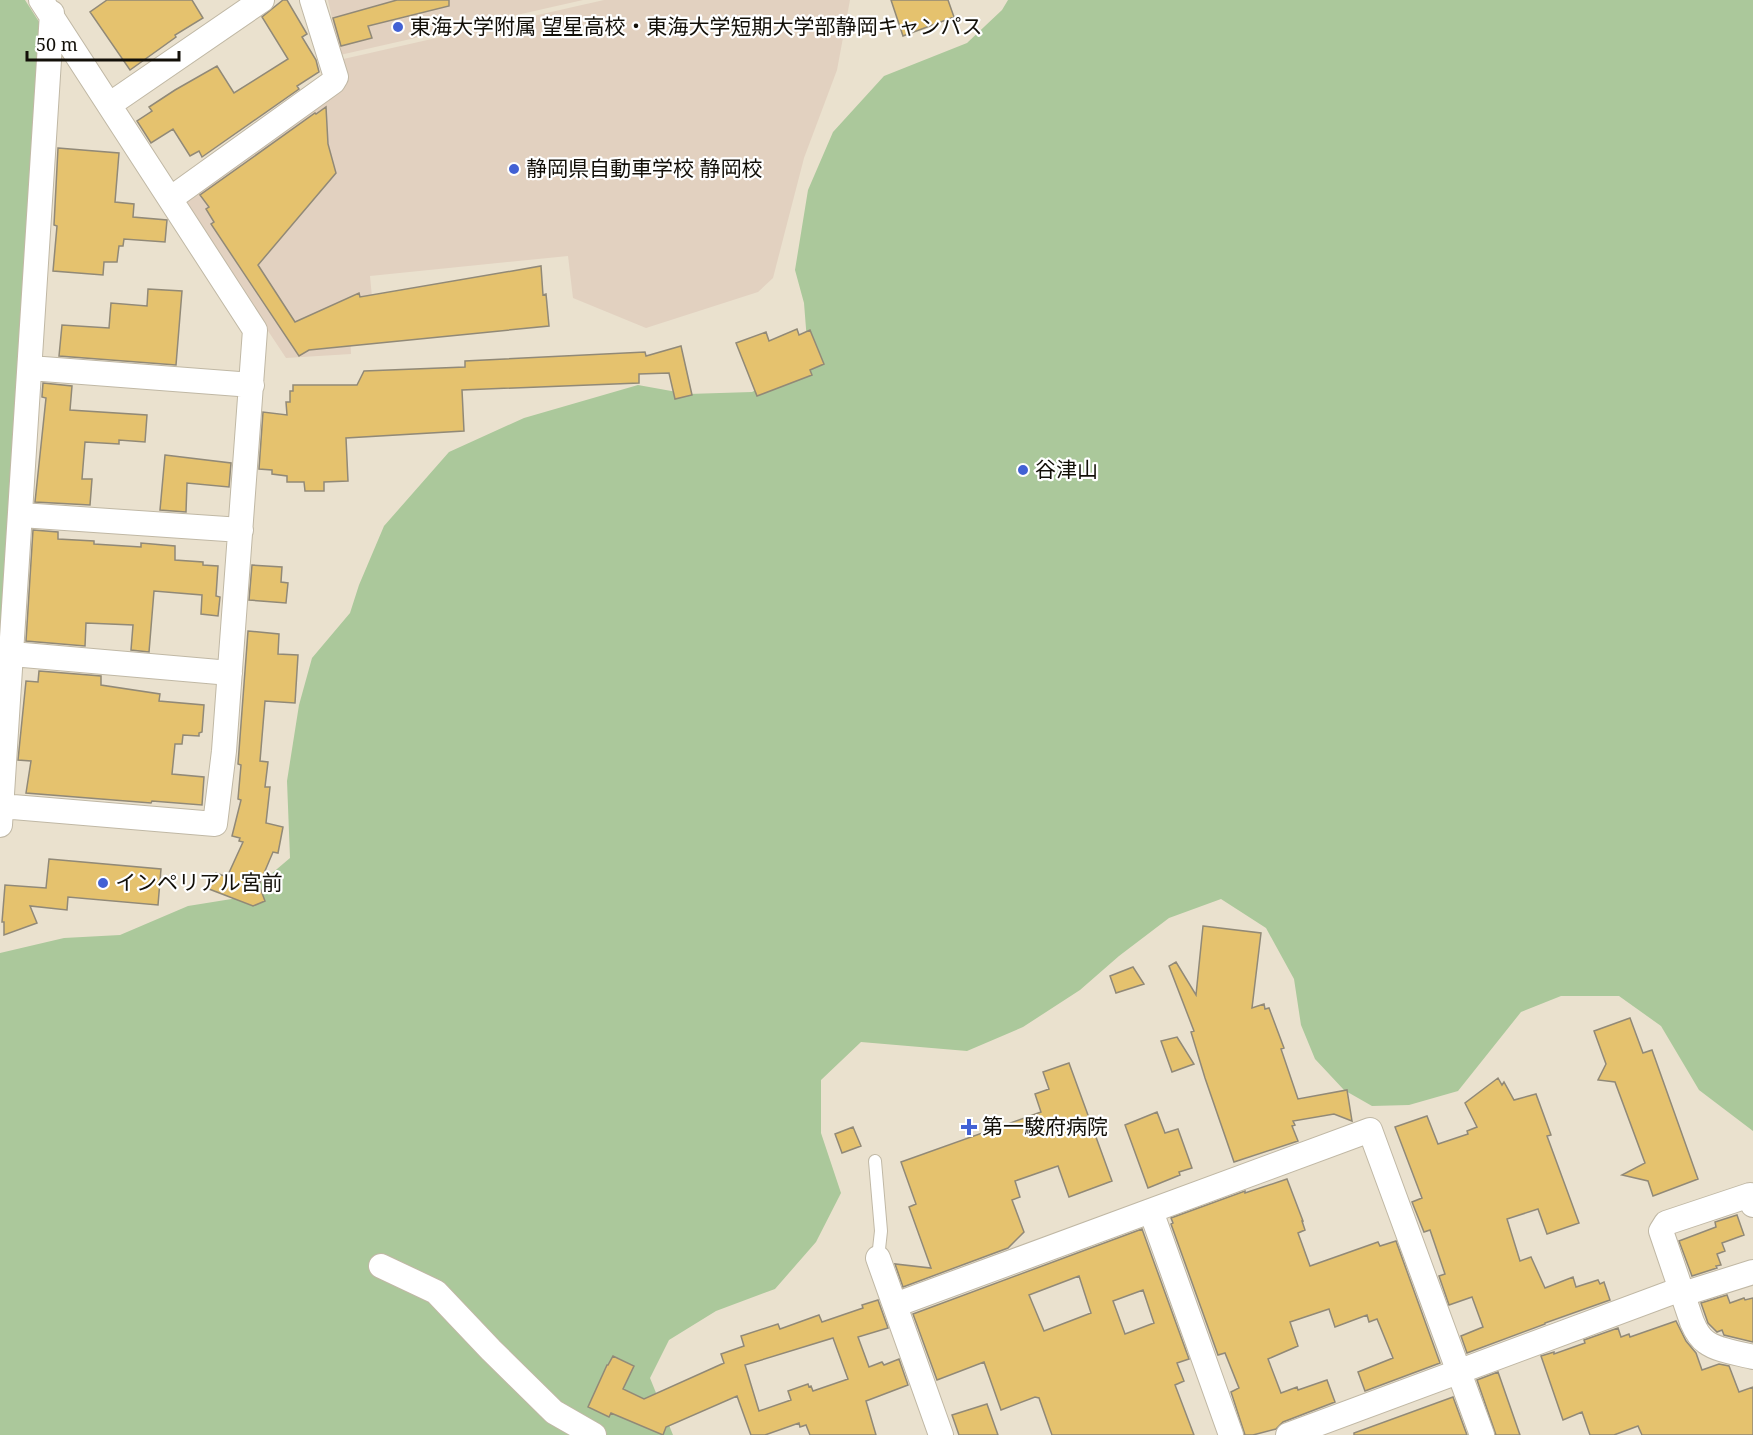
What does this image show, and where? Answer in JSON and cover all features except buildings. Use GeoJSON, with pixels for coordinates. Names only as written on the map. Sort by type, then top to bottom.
{"type":"FeatureCollection","features":[{"type":"Feature","properties":{"kind":"street"},"geometry":{"type":"LineString","coordinates":[[109,105],[262,0]]}},
{"type":"Feature","properties":{"kind":"street"},"geometry":{"type":"LineString","coordinates":[[170,199],[333,82],[336,77],[312,0]]}},
{"type":"Feature","properties":{"kind":"street"},"geometry":{"type":"LineString","coordinates":[[48,6],[109,105],[255,330],[224,751],[215,824],[1,815],[30,368],[48,6]]}},
{"type":"Feature","properties":{"kind":"street"},"geometry":{"type":"LineString","coordinates":[[30,368],[252,385]]}},
{"type":"Feature","properties":{"kind":"street"},"geometry":{"type":"LineString","coordinates":[[21,515],[241,530]]}},
{"type":"Feature","properties":{"kind":"street"},"geometry":{"type":"LineString","coordinates":[[12,654],[230,673]]}},
{"type":"Feature","properties":{"kind":"street"},"geometry":{"type":"LineString","coordinates":[[895,1305],[1370,1130],[1482,1435]]}},
{"type":"Feature","properties":{"kind":"street"},"geometry":{"type":"LineString","coordinates":[[1753,1204],[1750,1195],[1666,1223],[1661,1231],[1692,1322],[1705,1342],[1718,1348],[1753,1357]]}},
{"type":"Feature","properties":{"kind":"street"},"geometry":{"type":"LineString","coordinates":[[1151,1211],[1231,1435]]}},
{"type":"Feature","properties":{"kind":"street"},"geometry":{"type":"LineString","coordinates":[[878,1258],[941,1435]]}},
{"type":"Feature","properties":{"kind":"street"},"geometry":{"type":"LineString","coordinates":[[381,1266],[436,1292],[554,1412],[594,1435]]}},
{"type":"Feature","properties":{"kind":"street"},"geometry":{"type":"LineString","coordinates":[[1288,1435],[1682,1291],[1753,1272]]}},
{"type":"Feature","properties":{"kind":"lane"},"geometry":{"type":"LineString","coordinates":[[875,1161],[881,1232],[878,1258]]}},
{"type":"Feature","properties":{"kind":"shaded area","name":"東海大学附属 望星高校・東海大学短期大学部静岡キャンパス"},"geometry":{"type":"Polygon","coordinates":[[[328,0],[583,0],[340,55],[328,0]]]}},
{"type":"Feature","properties":{"kind":"shaded area","name":"静岡県自動車学校 静岡校"},"geometry":{"type":"Polygon","coordinates":[[[604,0],[850,0],[837,70],[804,158],[773,278],[758,292],[646,328],[573,298],[568,256],[370,276],[374,319],[350,329],[351,354],[286,358],[182,201],[339,60],[604,0]]]}},
{"type":"Feature","properties":{"kind":"green space"},"geometry":{"type":"Polygon","coordinates":[[[0,0],[25,0],[43,28],[0,681],[0,0]]]}},
{"type":"Feature","properties":{"kind":"green space"},"geometry":{"type":"Polygon","coordinates":[[[1008,0],[1753,0],[1753,1131],[1699,1090],[1661,1026],[1619,996],[1561,996],[1521,1012],[1458,1091],[1409,1105],[1372,1106],[1344,1090],[1315,1059],[1301,1025],[1294,979],[1266,928],[1221,899],[1169,918],[1119,956],[1080,990],[1023,1027],[967,1051],[861,1042],[821,1080],[821,1133],[841,1193],[816,1242],[775,1289],[716,1311],[669,1340],[650,1378],[673,1435],[0,1435],[0,953],[64,938],[120,935],[188,906],[244,897],[290,858],[287,781],[299,705],[312,658],[350,613],[359,585],[384,526],[449,452],[524,418],[638,385],[688,394],[752,392],[792,370],[807,341],[804,303],[795,270],[808,190],[833,132],[884,76],[967,43],[1002,10],[1008,0]]]}},
{"type":"Feature","properties":{"kind":"place","name":"東海大学附属 望星高校・東海大学短期大学部静岡キャンパス"},"geometry":{"type":"Point","coordinates":[398,27]}},
{"type":"Feature","properties":{"kind":"place","name":"静岡県自動車学校 静岡校"},"geometry":{"type":"Point","coordinates":[514,169]}},
{"type":"Feature","properties":{"kind":"place","name":"谷津山"},"geometry":{"type":"Point","coordinates":[1023,470]}},
{"type":"Feature","properties":{"kind":"place","name":"インペリアル宮前"},"geometry":{"type":"Point","coordinates":[103,883]}},
{"type":"Feature","properties":{"kind":"place","name":"第一駿府病院"},"geometry":{"type":"Point","coordinates":[969,1127]}}]}
